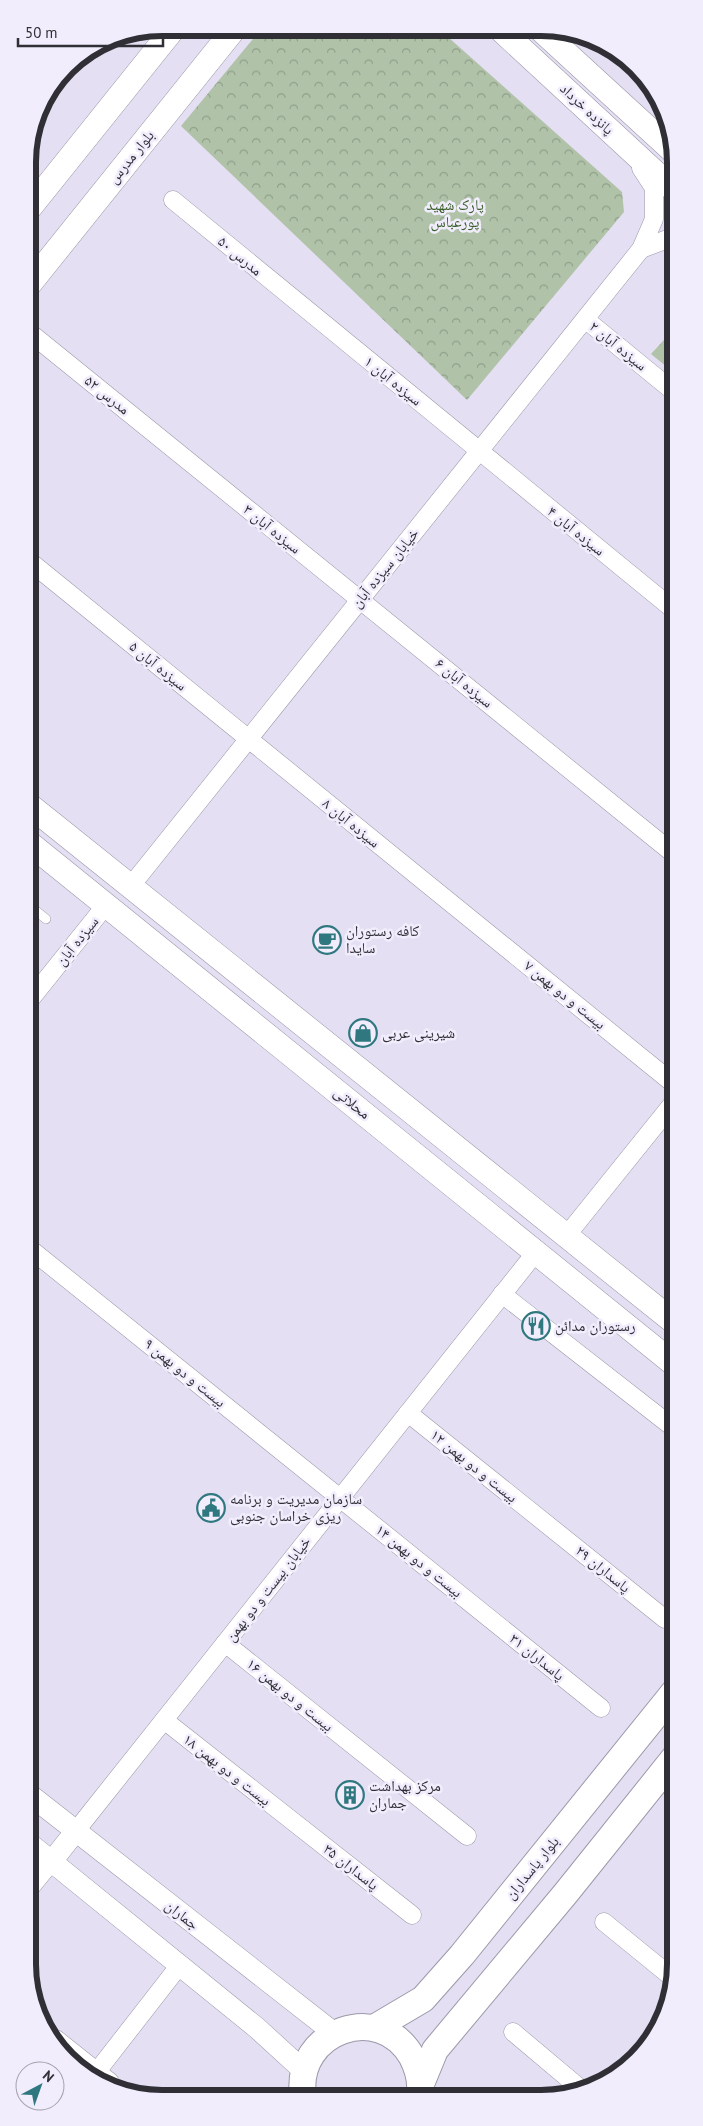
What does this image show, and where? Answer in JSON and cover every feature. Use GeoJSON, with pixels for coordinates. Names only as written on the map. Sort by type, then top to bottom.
{"type":"FeatureCollection","features":[{"type":"Feature","properties":{"kind":"main road"},"geometry":{"type":"LineString","coordinates":[[37,199],[168,36]]}},
{"type":"Feature","properties":{"kind":"main road","name":"بلوار مدرس"},"geometry":{"type":"LineString","coordinates":[[37,275],[229,36]]}},
{"type":"Feature","properties":{"kind":"main road","name":"پانزده خرداد"},"geometry":{"type":"LineString","coordinates":[[508,36],[667,184]]}},
{"type":"Feature","properties":{"kind":"main road","name":"پانزده خرداد"},"geometry":{"type":"LineString","coordinates":[[548,37],[665,145]]}},
{"type":"Feature","properties":{"kind":"main road"},"geometry":{"type":"LineString","coordinates":[[564,88],[581,68]]}},
{"type":"Feature","properties":{"kind":"main road","name":"محلاتی"},"geometry":{"type":"LineString","coordinates":[[37,811],[666,1316]]}},
{"type":"Feature","properties":{"kind":"main road","name":"محلاتی"},"geometry":{"type":"LineString","coordinates":[[37,849],[666,1358]]}},
{"type":"Feature","properties":{"kind":"main road","name":"بلوار پاسداران"},"geometry":{"type":"LineString","coordinates":[[374,2028],[423,1999],[430,1992],[666,1702]]}},
{"type":"Feature","properties":{"kind":"main road"},"geometry":{"type":"LineString","coordinates":[[420,2090],[435,2050],[666,1769]]}},
{"type":"Feature","properties":{"kind":"main road"},"geometry":{"type":"LineString","coordinates":[[303,2084],[310,2056],[320,2043],[334,2033],[361,2027],[374,2028],[392,2036],[407,2049],[417,2067],[420,2090]]}},
{"type":"Feature","properties":{"kind":"street","name":"خیابان سیزده آبان"},"geometry":{"type":"LineString","coordinates":[[130,886],[641,249],[654,219],[654,188],[628,149]]}},
{"type":"Feature","properties":{"kind":"street","name":"مدرس ۵۰"},"geometry":{"type":"LineString","coordinates":[[173,200],[307,311]]}},
{"type":"Feature","properties":{"kind":"street"},"geometry":{"type":"LineString","coordinates":[[641,249],[667,239]]}},
{"type":"Feature","properties":{"kind":"street","name":"سیزده آبان ۱"},"geometry":{"type":"LineString","coordinates":[[307,311],[480,451]]}},
{"type":"Feature","properties":{"kind":"street","name":"سیزده آبان ۲"},"geometry":{"type":"LineString","coordinates":[[585,319],[667,386]]}},
{"type":"Feature","properties":{"kind":"street","name":"مدرس ۵۲"},"geometry":{"type":"LineString","coordinates":[[37,340],[184,458]]}},
{"type":"Feature","properties":{"kind":"street","name":"سیزده آبان ۴"},"geometry":{"type":"LineString","coordinates":[[480,451],[667,604]]}},
{"type":"Feature","properties":{"kind":"street","name":"سیزده آبان ۳"},"geometry":{"type":"LineString","coordinates":[[184,458],[360,600]]}},
{"type":"Feature","properties":{"kind":"street","name":"سیزده آبان ۵"},"geometry":{"type":"LineString","coordinates":[[37,567],[248,739]]}},
{"type":"Feature","properties":{"kind":"street","name":"سیزده آبان ۶"},"geometry":{"type":"LineString","coordinates":[[360,600],[667,848]]}},
{"type":"Feature","properties":{"kind":"street","name":"سیزده آبان ۸"},"geometry":{"type":"LineString","coordinates":[[248,739],[455,907]]}},
{"type":"Feature","properties":{"kind":"street","name":"سیزده آبان"},"geometry":{"type":"LineString","coordinates":[[37,992],[106,905]]}},
{"type":"Feature","properties":{"kind":"street","name":"بیست و دو بهمن ۷"},"geometry":{"type":"LineString","coordinates":[[455,907],[666,1078]]}},
{"type":"Feature","properties":{"kind":"street"},"geometry":{"type":"LineString","coordinates":[[567,1235],[666,1111]]}},
{"type":"Feature","properties":{"kind":"street","name":"خیابان بیست و دو بهمن"},"geometry":{"type":"LineString","coordinates":[[75,1832],[536,1252]]}},
{"type":"Feature","properties":{"kind":"street","name":"بیست و دو بهمن ۹"},"geometry":{"type":"LineString","coordinates":[[36,1254],[341,1498]]}},
{"type":"Feature","properties":{"kind":"street"},"geometry":{"type":"LineString","coordinates":[[502,1294],[666,1423]]}},
{"type":"Feature","properties":{"kind":"street","name":"بیست و دو بهمن ۱۲"},"geometry":{"type":"LineString","coordinates":[[408,1413],[540,1519]]}},
{"type":"Feature","properties":{"kind":"street","name":"بیست و دو بهمن ۱۴"},"geometry":{"type":"LineString","coordinates":[[341,1498],[474,1605]]}},
{"type":"Feature","properties":{"kind":"street","name":"پاسداران ۲۹"},"geometry":{"type":"LineString","coordinates":[[540,1519],[665,1619]]}},
{"type":"Feature","properties":{"kind":"street","name":"پاسداران ۳۱"},"geometry":{"type":"LineString","coordinates":[[474,1605],[601,1708]]}},
{"type":"Feature","properties":{"kind":"street","name":"بیست و دو بهمن ۱۶"},"geometry":{"type":"LineString","coordinates":[[225,1643],[467,1836]]}},
{"type":"Feature","properties":{"kind":"street","name":"بیست و دو بهمن ۱۸"},"geometry":{"type":"LineString","coordinates":[[164,1720],[290,1819]]}},
{"type":"Feature","properties":{"kind":"street","name":"جماران"},"geometry":{"type":"LineString","coordinates":[[36,1800],[334,2033]]}},
{"type":"Feature","properties":{"kind":"street","name":"پاسداران ۳۵"},"geometry":{"type":"LineString","coordinates":[[290,1819],[412,1915]]}},
{"type":"Feature","properties":{"kind":"street"},"geometry":{"type":"LineString","coordinates":[[36,1881],[75,1832]]}},
{"type":"Feature","properties":{"kind":"street"},"geometry":{"type":"LineString","coordinates":[[36,1849],[257,2028],[303,2084]]}},
{"type":"Feature","properties":{"kind":"street"},"geometry":{"type":"LineString","coordinates":[[604,1922],[666,1972]]}},
{"type":"Feature","properties":{"kind":"street"},"geometry":{"type":"LineString","coordinates":[[101,2074],[179,1966]]}},
{"type":"Feature","properties":{"kind":"street"},"geometry":{"type":"LineString","coordinates":[[513,2032],[575,2084]]}},
{"type":"Feature","properties":{"kind":"lane"},"geometry":{"type":"LineString","coordinates":[[37,911],[46,919]]}},
{"type":"Feature","properties":{"kind":"green space","name":"پارک شهید پورعباس"},"geometry":{"type":"Polygon","coordinates":[[[255,36],[447,36],[622,192],[624,212],[467,400],[181,126],[255,36]]]}},
{"type":"Feature","properties":{"kind":"green space"},"geometry":{"type":"Polygon","coordinates":[[[667,337],[667,367],[651,354],[667,337]]]}},
{"type":"Feature","properties":{"kind":"place","name":"کافه رستوران سایدا"},"geometry":{"type":"Point","coordinates":[327,940]}},
{"type":"Feature","properties":{"kind":"place","name":"شیرینی عربی"},"geometry":{"type":"Point","coordinates":[363,1033]}},
{"type":"Feature","properties":{"kind":"place","name":"رستوران مدائن"},"geometry":{"type":"Point","coordinates":[536,1326]}},
{"type":"Feature","properties":{"kind":"place","name":"سازمان مدیریت و برنامه ریزی خراسان جنوبی"},"geometry":{"type":"Point","coordinates":[211,1508]}},
{"type":"Feature","properties":{"kind":"place","name":"مرکز بهداشت جماران"},"geometry":{"type":"Point","coordinates":[350,1795]}}]}
